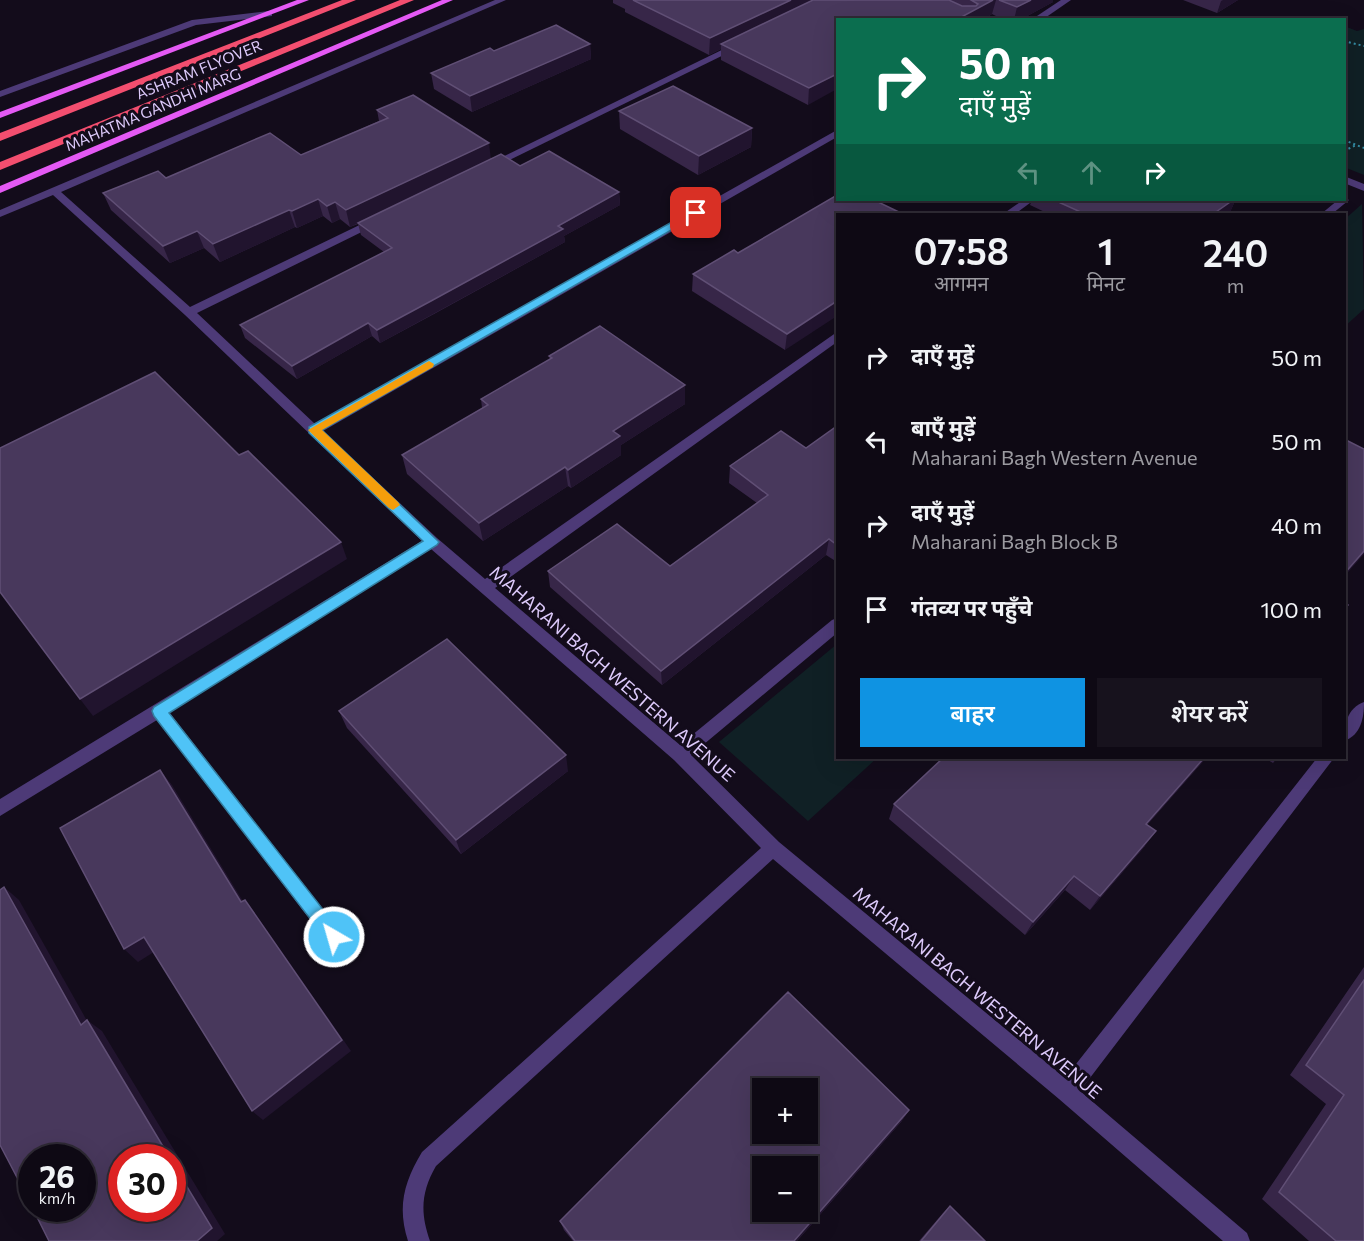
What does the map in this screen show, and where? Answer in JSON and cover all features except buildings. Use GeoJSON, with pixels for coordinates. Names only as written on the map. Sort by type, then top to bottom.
{"type":"FeatureCollection","features":[{"type":"Feature","properties":{"kind":"highway","name":"ASHRAM FLYOVER"},"geometry":{"type":"LineString","coordinates":[[0,137],[351,0]]}},
{"type":"Feature","properties":{"kind":"highway","name":"ASHRAM FLYOVER"},"geometry":{"type":"LineString","coordinates":[[0,166],[409,0]]}},
{"type":"Feature","properties":{"kind":"main road"},"geometry":{"type":"LineString","coordinates":[[0,115],[305,0]]}},
{"type":"Feature","properties":{"kind":"main road","name":"MAHATMA GANDHI MARG"},"geometry":{"type":"LineString","coordinates":[[0,190],[449,0]]}},
{"type":"Feature","properties":{"kind":"street"},"geometry":{"type":"LineString","coordinates":[[0,214],[502,0]]}},
{"type":"Feature","properties":{"kind":"street"},"geometry":{"type":"LineString","coordinates":[[1038,18],[1067,0]]}},
{"type":"Feature","properties":{"kind":"street"},"geometry":{"type":"LineString","coordinates":[[0,94],[195,22],[269,14]]}},
{"type":"Feature","properties":{"kind":"street"},"geometry":{"type":"LineString","coordinates":[[475,173],[750,40]]}},
{"type":"Feature","properties":{"kind":"street"},"geometry":{"type":"LineString","coordinates":[[314,430],[836,134]]}},
{"type":"Feature","properties":{"kind":"street"},"geometry":{"type":"LineString","coordinates":[[1346,180],[1362,187]]}},
{"type":"Feature","properties":{"kind":"street"},"geometry":{"type":"LineString","coordinates":[[1346,198],[1362,187]]}},
{"type":"Feature","properties":{"kind":"street","name":"MAHARANI BAGH WESTERN AVENUE"},"geometry":{"type":"LineString","coordinates":[[54,191],[189,312],[432,542],[680,755],[773,848],[1066,1092],[1239,1241]]}},
{"type":"Feature","properties":{"kind":"street"},"geometry":{"type":"LineString","coordinates":[[1010,213],[1028,201]]}},
{"type":"Feature","properties":{"kind":"street"},"geometry":{"type":"LineString","coordinates":[[1327,213],[1342,201]]}},
{"type":"Feature","properties":{"kind":"street"},"geometry":{"type":"LineString","coordinates":[[189,312],[390,214]]}},
{"type":"Feature","properties":{"kind":"street"},"geometry":{"type":"LineString","coordinates":[[484,588],[836,337]]}},
{"type":"Feature","properties":{"kind":"street"},"geometry":{"type":"LineString","coordinates":[[0,808],[432,542]]}},
{"type":"Feature","properties":{"kind":"street"},"geometry":{"type":"LineString","coordinates":[[680,755],[836,625]]}},
{"type":"Feature","properties":{"kind":"street"},"geometry":{"type":"LineString","coordinates":[[1346,732],[1364,709]]}},
{"type":"Feature","properties":{"kind":"street"},"geometry":{"type":"LineString","coordinates":[[159,711],[334,937]]}},
{"type":"Feature","properties":{"kind":"street"},"geometry":{"type":"LineString","coordinates":[[1066,1092],[1325,759]]}},
{"type":"Feature","properties":{"kind":"street"},"geometry":{"type":"LineString","coordinates":[[419,1241],[411,1214],[413,1188],[429,1159],[773,848]]}},
{"type":"Feature","properties":{"kind":"path"},"geometry":{"type":"LineString","coordinates":[[1346,42],[1364,46]]}},
{"type":"Feature","properties":{"kind":"path"},"geometry":{"type":"LineString","coordinates":[[1346,141],[1364,148]]}},
{"type":"Feature","properties":{"kind":"path"},"geometry":{"type":"LineString","coordinates":[[1346,150],[1356,145]]}},
{"type":"Feature","properties":{"kind":"shaded area"},"geometry":{"type":"Polygon","coordinates":[[[1346,27],[1357,31],[1364,29],[1364,175],[1346,168],[1346,27]]]}},
{"type":"Feature","properties":{"kind":"shaded area"},"geometry":{"type":"Polygon","coordinates":[[[1362,204],[1364,309],[1346,325],[1346,218],[1362,204]]]}},
{"type":"Feature","properties":{"kind":"shaded area"},"geometry":{"type":"Polygon","coordinates":[[[836,645],[836,759],[876,759],[808,821],[719,742],[836,645]]]}},
{"type":"Feature","properties":{"kind":"slow traffic"},"geometry":{"type":"LineString","coordinates":[[393,505],[314,430],[429,364]]}},
{"type":"Feature","properties":{"kind":"route"},"geometry":{"type":"LineString","coordinates":[[334,937],[159,711],[432,542],[314,430],[696,213]]}}]}
